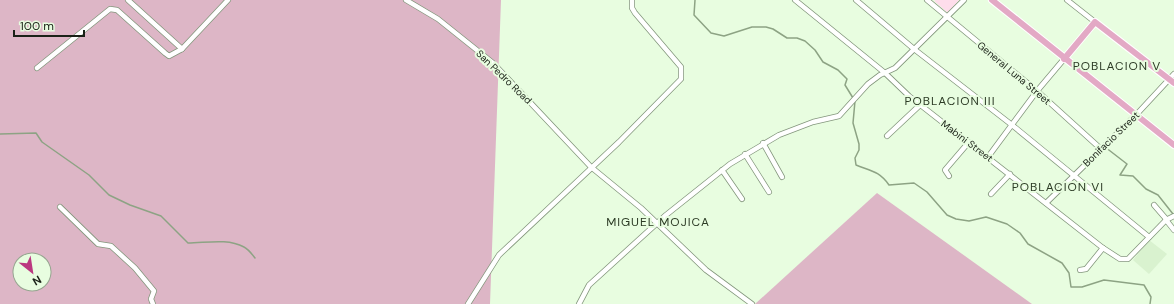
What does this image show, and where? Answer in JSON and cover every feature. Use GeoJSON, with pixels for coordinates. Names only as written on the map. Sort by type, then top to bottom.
{"type":"FeatureCollection","features":[{"type":"Feature","properties":{"kind":"main road"},"geometry":{"type":"LineString","coordinates":[[992,0],[1064,59],[1174,145]]}},
{"type":"Feature","properties":{"kind":"main road"},"geometry":{"type":"LineString","coordinates":[[1064,59],[1095,22],[1171,81]]}},
{"type":"Feature","properties":{"kind":"street"},"geometry":{"type":"LineString","coordinates":[[128,0],[182,49]]}},
{"type":"Feature","properties":{"kind":"street"},"geometry":{"type":"LineString","coordinates":[[37,68],[110,9],[117,10],[169,56],[182,49],[228,0]]}},
{"type":"Feature","properties":{"kind":"street","name":"San Pedro Road"},"geometry":{"type":"LineString","coordinates":[[406,0],[438,20],[493,63],[592,167],[618,188],[706,270],[752,304]]}},
{"type":"Feature","properties":{"kind":"street"},"geometry":{"type":"LineString","coordinates":[[468,304],[498,254],[635,126],[681,79],[681,67],[635,13],[632,8],[632,0]]}},
{"type":"Feature","properties":{"kind":"street","name":"Mabini Street"},"geometry":{"type":"LineString","coordinates":[[795,0],[885,73],[920,105],[1103,248],[1124,260],[1128,259],[1149,237]]}},
{"type":"Feature","properties":{"kind":"street"},"geometry":{"type":"LineString","coordinates":[[856,0],[914,49],[1012,125],[1149,237],[1170,218]]}},
{"type":"Feature","properties":{"kind":"street","name":"General Luna Street"},"geometry":{"type":"LineString","coordinates":[[926,0],[1037,91],[1101,149]]}},
{"type":"Feature","properties":{"kind":"street"},"geometry":{"type":"LineString","coordinates":[[579,304],[589,285],[656,223],[722,170],[763,143],[797,128],[839,116],[851,105],[868,84],[895,68],[964,0]]}},
{"type":"Feature","properties":{"kind":"street"},"geometry":{"type":"LineString","coordinates":[[1067,0],[1095,22]]}},
{"type":"Feature","properties":{"kind":"street"},"geometry":{"type":"LineString","coordinates":[[988,157],[1037,91],[1064,59]]}},
{"type":"Feature","properties":{"kind":"street","name":"Bonifacio Street"},"geometry":{"type":"LineString","coordinates":[[1046,203],[1171,81],[1174,74]]}},
{"type":"Feature","properties":{"kind":"street"},"geometry":{"type":"LineString","coordinates":[[887,136],[920,105]]}},
{"type":"Feature","properties":{"kind":"street"},"geometry":{"type":"LineString","coordinates":[[950,176],[945,170],[969,142]]}},
{"type":"Feature","properties":{"kind":"street"},"geometry":{"type":"LineString","coordinates":[[763,143],[782,177]]}},
{"type":"Feature","properties":{"kind":"street"},"geometry":{"type":"LineString","coordinates":[[745,154],[769,192]]}},
{"type":"Feature","properties":{"kind":"street"},"geometry":{"type":"LineString","coordinates":[[722,170],[742,198]]}},
{"type":"Feature","properties":{"kind":"street"},"geometry":{"type":"LineString","coordinates":[[991,194],[1010,174]]}},
{"type":"Feature","properties":{"kind":"street"},"geometry":{"type":"LineString","coordinates":[[1154,205],[1170,218],[1174,230]]}},
{"type":"Feature","properties":{"kind":"street"},"geometry":{"type":"LineString","coordinates":[[60,207],[98,244],[110,246],[136,268],[154,291],[151,299],[153,304]]}},
{"type":"Feature","properties":{"kind":"street"},"geometry":{"type":"LineString","coordinates":[[1080,270],[1086,270],[1103,248]]}},
{"type":"Feature","properties":{"kind":"shaded area"},"geometry":{"type":"Polygon","coordinates":[[[0,0],[501,0],[490,304],[0,304],[0,0]]]}},
{"type":"Feature","properties":{"kind":"shaded area"},"geometry":{"type":"Polygon","coordinates":[[[959,0],[948,13],[934,1],[959,0]]]}},
{"type":"Feature","properties":{"kind":"shaded area"},"geometry":{"type":"Polygon","coordinates":[[[877,193],[1032,304],[755,304],[877,193]]]}},
{"type":"Feature","properties":{"kind":"shaded area"},"geometry":{"type":"Polygon","coordinates":[[[1149,240],[1167,254],[1149,274],[1133,260],[1149,240]]]}},
{"type":"Feature","properties":{"kind":"waterway"},"geometry":{"type":"LineString","coordinates":[[695,0],[694,15],[711,33],[724,36],[752,27],[766,27],[773,29],[787,38],[797,38],[805,41],[815,50],[823,62],[838,70],[847,79],[845,85],[853,98]]}},
{"type":"Feature","properties":{"kind":"waterway"},"geometry":{"type":"LineString","coordinates":[[855,101],[853,123],[859,144],[859,150],[855,158],[856,165],[878,174],[889,185],[914,183],[927,192],[947,215],[956,219],[969,221],[986,217],[1007,224],[1020,233],[1028,244],[1062,263],[1069,273],[1071,287],[1082,287],[1104,280],[1144,285],[1151,297],[1150,304]]}},
{"type":"Feature","properties":{"kind":"waterway"},"geometry":{"type":"LineString","coordinates":[[0,134],[36,133],[42,142],[89,175],[109,195],[130,205],[161,216],[188,243],[224,242],[237,244],[245,248],[255,258]]}},
{"type":"Feature","properties":{"kind":"waterway"},"geometry":{"type":"LineString","coordinates":[[1105,147],[1127,164],[1120,175],[1133,176],[1146,189],[1158,195],[1173,214]]}},
{"type":"Feature","properties":{"kind":"district","name":"POBLACION V"},"geometry":{"type":"Point","coordinates":[1117,66]}},
{"type":"Feature","properties":{"kind":"district","name":"POBLACION III"},"geometry":{"type":"Point","coordinates":[950,101]}},
{"type":"Feature","properties":{"kind":"district","name":"POBLACION VI"},"geometry":{"type":"Point","coordinates":[1058,187]}},
{"type":"Feature","properties":{"kind":"district","name":"MIGUEL MOJICA"},"geometry":{"type":"Point","coordinates":[658,222]}}]}
